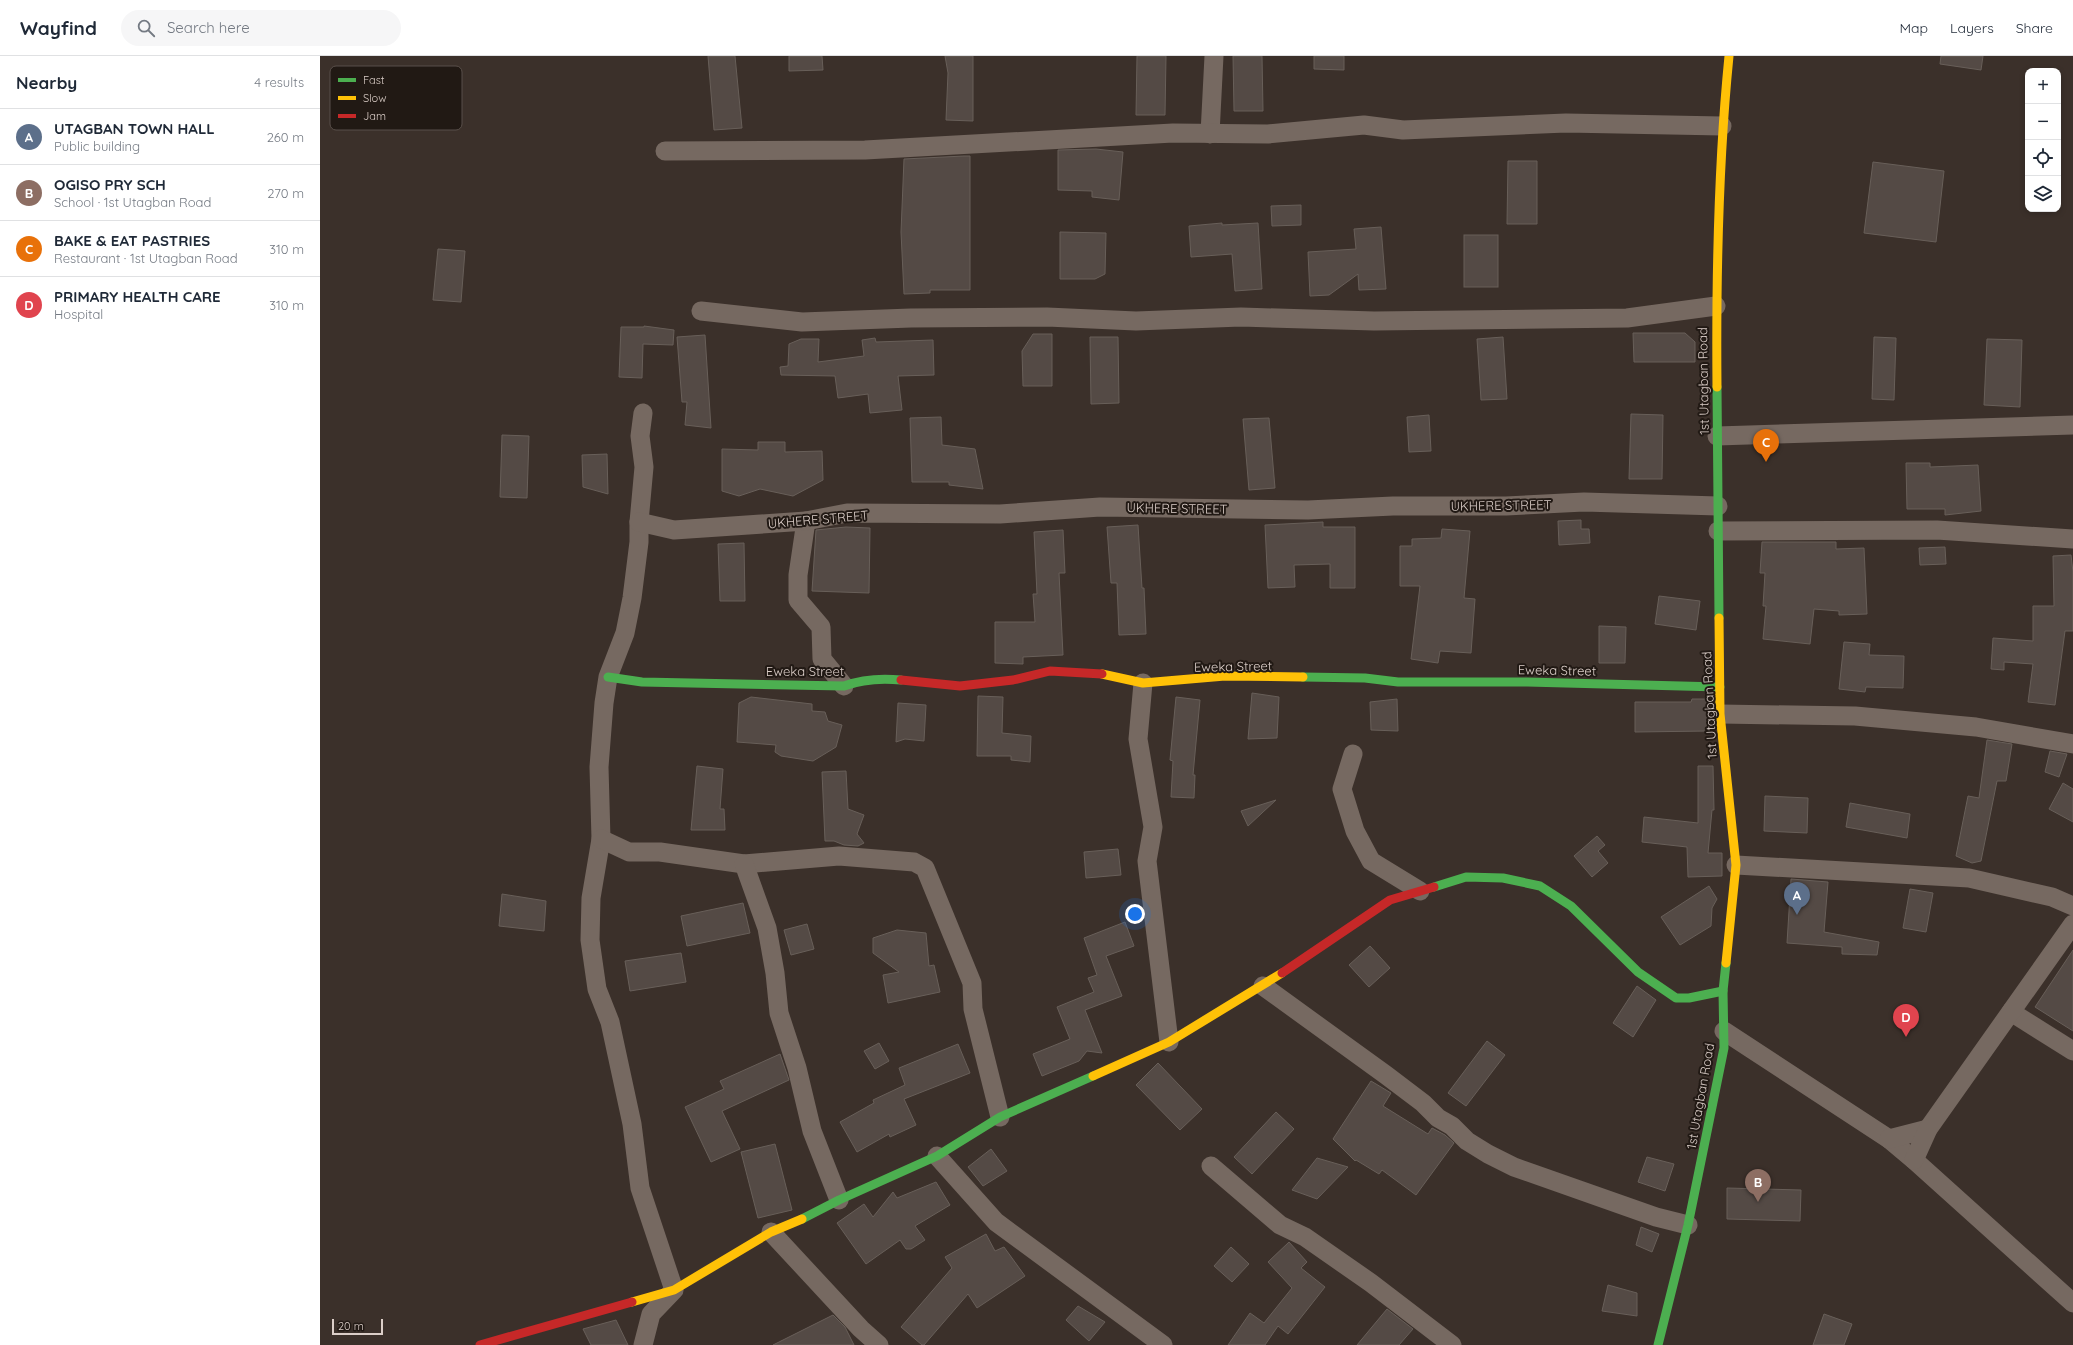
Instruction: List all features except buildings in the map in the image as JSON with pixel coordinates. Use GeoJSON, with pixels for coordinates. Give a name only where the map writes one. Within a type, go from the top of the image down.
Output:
{"type":"FeatureCollection","features":[{"type":"Feature","properties":{"kind":"street"},"geometry":{"type":"LineString","coordinates":[[1210,134],[1214,56]]}},
{"type":"Feature","properties":{"kind":"street","name":"1st Utagban Road"},"geometry":{"type":"LineString","coordinates":[[1658,1345],[1688,1225],[1724,1048],[1723,991],[1736,865],[1720,714],[1717,436],[1716,306],[1722,126],[1729,56]]}},
{"type":"Feature","properties":{"kind":"street"},"geometry":{"type":"LineString","coordinates":[[665,151],[865,150],[1173,133],[1268,134],[1364,125],[1403,130],[1566,123],[1722,126]]}},
{"type":"Feature","properties":{"kind":"street"},"geometry":{"type":"LineString","coordinates":[[701,311],[802,322],[911,318],[1047,317],[1136,321],[1241,317],[1374,321],[1627,318],[1716,306]]}},
{"type":"Feature","properties":{"kind":"street"},"geometry":{"type":"LineString","coordinates":[[643,413],[640,436],[644,467],[639,522],[639,542],[626,626],[608,677],[604,703],[599,767],[601,839],[591,898],[590,940],[596,989],[610,1022],[632,1124],[640,1188],[674,1290]]}},
{"type":"Feature","properties":{"kind":"street"},"geometry":{"type":"LineString","coordinates":[[1717,436],[2073,425]]}},
{"type":"Feature","properties":{"kind":"street","name":"UKHERE STREET"},"geometry":{"type":"LineString","coordinates":[[639,522],[674,530],[806,521],[847,513],[1000,514],[1100,506],[1308,510],[1584,502],[1718,506]]}},
{"type":"Feature","properties":{"kind":"street"},"geometry":{"type":"LineString","coordinates":[[806,521],[798,575],[798,600],[820,627],[822,659],[844,686]]}},
{"type":"Feature","properties":{"kind":"street"},"geometry":{"type":"LineString","coordinates":[[1718,531],[1937,530],[2073,539]]}},
{"type":"Feature","properties":{"kind":"street","name":"Eweka Street"},"geometry":{"type":"LineString","coordinates":[[608,677],[642,682],[844,686],[855,682],[882,678],[960,686],[1013,680],[1050,671],[1108,674],[1142,683],[1225,676],[1365,678],[1398,682],[1428,683],[1527,682],[1720,688]]}},
{"type":"Feature","properties":{"kind":"street"},"geometry":{"type":"LineString","coordinates":[[1142,683],[1138,739],[1153,827],[1147,861],[1169,1042]]}},
{"type":"Feature","properties":{"kind":"street"},"geometry":{"type":"LineString","coordinates":[[1720,714],[1856,716],[1976,727],[2073,744]]}},
{"type":"Feature","properties":{"kind":"street"},"geometry":{"type":"LineString","coordinates":[[1353,754],[1342,789],[1355,831],[1372,861],[1420,891]]}},
{"type":"Feature","properties":{"kind":"street"},"geometry":{"type":"LineString","coordinates":[[601,839],[629,852],[660,852],[744,864],[839,856],[914,862],[925,868],[972,983],[973,1009],[1000,1117]]}},
{"type":"Feature","properties":{"kind":"street"},"geometry":{"type":"LineString","coordinates":[[744,864],[767,928],[775,973],[779,1013],[797,1068],[812,1130],[839,1200]]}},
{"type":"Feature","properties":{"kind":"street"},"geometry":{"type":"LineString","coordinates":[[1736,865],[1969,878],[2052,897],[2073,906]]}},
{"type":"Feature","properties":{"kind":"street"},"geometry":{"type":"LineString","coordinates":[[480,1345],[674,1290],[771,1232],[799,1221],[839,1200],[937,1156],[1000,1117],[1169,1042],[1263,986],[1390,900],[1466,877],[1503,878],[1540,886],[1571,906],[1638,972],[1676,998],[1689,998],[1723,991]]}},
{"type":"Feature","properties":{"kind":"street"},"geometry":{"type":"LineString","coordinates":[[1914,1160],[1928,1129],[2073,924]]}},
{"type":"Feature","properties":{"kind":"street"},"geometry":{"type":"LineString","coordinates":[[1263,986],[1423,1103],[1438,1118],[1452,1126],[1467,1141],[1488,1154],[1521,1169],[1656,1217],[1688,1225]]}},
{"type":"Feature","properties":{"kind":"street"},"geometry":{"type":"LineString","coordinates":[[2011,1012],[2073,1051]]}},
{"type":"Feature","properties":{"kind":"street"},"geometry":{"type":"LineString","coordinates":[[1724,1031],[1889,1139],[2073,1304]]}},
{"type":"Feature","properties":{"kind":"street"},"geometry":{"type":"LineString","coordinates":[[1889,1139],[1928,1129]]}},
{"type":"Feature","properties":{"kind":"street"},"geometry":{"type":"LineString","coordinates":[[937,1156],[996,1222],[1164,1345]]}},
{"type":"Feature","properties":{"kind":"street"},"geometry":{"type":"LineString","coordinates":[[1211,1166],[1280,1225],[1305,1238],[1371,1283],[1452,1345]]}},
{"type":"Feature","properties":{"kind":"street"},"geometry":{"type":"LineString","coordinates":[[771,1232],[861,1329],[880,1345]]}},
{"type":"Feature","properties":{"kind":"street"},"geometry":{"type":"LineString","coordinates":[[643,1345],[651,1314],[674,1290]]}},
{"type":"Feature","properties":{"kind":"traffic: fast"},"geometry":{"type":"LineString","coordinates":[[1717,387],[1719,618]]}},
{"type":"Feature","properties":{"kind":"traffic: fast"},"geometry":{"type":"LineString","coordinates":[[608,677],[642,682],[844,686],[872,680],[901,680]]}},
{"type":"Feature","properties":{"kind":"traffic: fast"},"geometry":{"type":"LineString","coordinates":[[1303,677],[1365,678],[1398,682],[1527,682],[1720,687]]}},
{"type":"Feature","properties":{"kind":"traffic: fast"},"geometry":{"type":"LineString","coordinates":[[1434,887],[1466,877],[1503,878],[1540,886],[1571,906],[1638,972],[1676,998],[1689,998],[1723,991]]}},
{"type":"Feature","properties":{"kind":"traffic: fast"},"geometry":{"type":"LineString","coordinates":[[1658,1345],[1688,1225],[1724,1048],[1723,991],[1726,963]]}},
{"type":"Feature","properties":{"kind":"traffic: fast"},"geometry":{"type":"LineString","coordinates":[[802,1219],[839,1200],[937,1156],[1000,1117],[1093,1076]]}},
{"type":"Feature","properties":{"kind":"traffic: slow"},"geometry":{"type":"LineString","coordinates":[[1717,387],[1718,222],[1722,139],[1729,56]]}},
{"type":"Feature","properties":{"kind":"traffic: slow"},"geometry":{"type":"LineString","coordinates":[[1719,618],[1720,714],[1736,865],[1726,963]]}},
{"type":"Feature","properties":{"kind":"traffic: slow"},"geometry":{"type":"LineString","coordinates":[[1102,674],[1143,683],[1225,676],[1303,677]]}},
{"type":"Feature","properties":{"kind":"traffic: slow"},"geometry":{"type":"LineString","coordinates":[[1093,1076],[1169,1042],[1282,973]]}},
{"type":"Feature","properties":{"kind":"traffic: slow"},"geometry":{"type":"LineString","coordinates":[[632,1302],[674,1290],[771,1232],[802,1219]]}},
{"type":"Feature","properties":{"kind":"traffic: jam"},"geometry":{"type":"LineString","coordinates":[[901,680],[960,686],[1013,680],[1050,671],[1102,674]]}},
{"type":"Feature","properties":{"kind":"traffic: jam"},"geometry":{"type":"LineString","coordinates":[[1282,973],[1390,900],[1434,887]]}},
{"type":"Feature","properties":{"kind":"traffic: jam"},"geometry":{"type":"LineString","coordinates":[[480,1345],[632,1302]]}},
{"type":"Feature","properties":{"kind":"place","name":"BAKE & EAT PASTRIES"},"geometry":{"type":"Point","coordinates":[1766,462]}},
{"type":"Feature","properties":{"kind":"place","name":"UTAGBAN TOWN HALL"},"geometry":{"type":"Point","coordinates":[1797,915]}},
{"type":"Feature","properties":{"kind":"place","name":"PRIMARY HEALTH CARE"},"geometry":{"type":"Point","coordinates":[1906,1037]}},
{"type":"Feature","properties":{"kind":"place","name":"OGISO PRY SCH"},"geometry":{"type":"Point","coordinates":[1758,1202]}}]}
